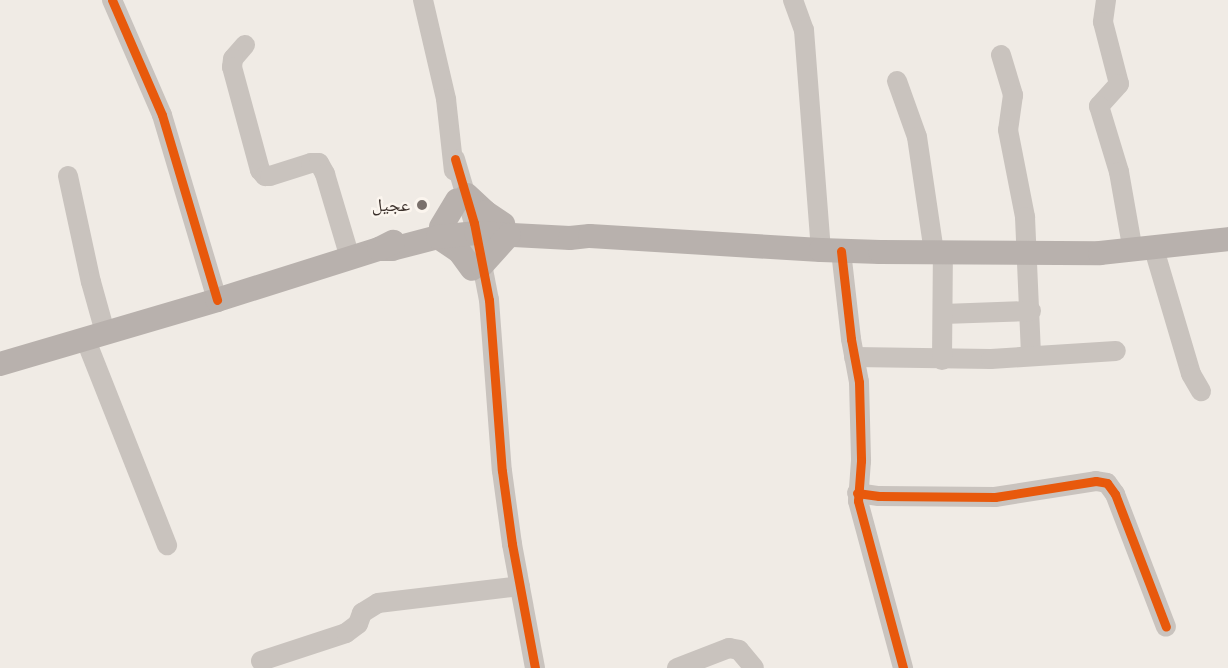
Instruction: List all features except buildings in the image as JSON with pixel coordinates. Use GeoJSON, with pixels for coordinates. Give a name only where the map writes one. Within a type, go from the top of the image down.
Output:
{"type":"FeatureCollection","features":[{"type":"Feature","properties":{"kind":"main road"},"geometry":{"type":"LineString","coordinates":[[0,364],[217,300],[379,249],[390,243],[485,212],[506,229]]}},
{"type":"Feature","properties":{"kind":"main road"},"geometry":{"type":"LineString","coordinates":[[460,222],[459,251],[477,267],[506,229]]}},
{"type":"Feature","properties":{"kind":"main road"},"geometry":{"type":"LineString","coordinates":[[460,222],[506,229],[571,229],[590,236],[831,251],[1143,250],[1228,239]]}},
{"type":"Feature","properties":{"kind":"street"},"geometry":{"type":"LineString","coordinates":[[112,0],[162,116],[217,300]]}},
{"type":"Feature","properties":{"kind":"street"},"geometry":{"type":"LineString","coordinates":[[423,0],[447,99],[460,222],[477,267],[480,301],[488,315],[502,471],[535,668]]}},
{"type":"Feature","properties":{"kind":"street"},"geometry":{"type":"LineString","coordinates":[[793,0],[804,30],[831,251],[854,357],[861,419],[861,461],[857,493],[903,668]]}},
{"type":"Feature","properties":{"kind":"street"},"geometry":{"type":"LineString","coordinates":[[1106,0],[1103,22],[1119,84],[1099,106],[1143,250],[1201,391]]}},
{"type":"Feature","properties":{"kind":"street"},"geometry":{"type":"LineString","coordinates":[[245,45],[232,59],[232,67],[262,174],[270,176],[311,163],[319,163],[325,174],[350,258]]}},
{"type":"Feature","properties":{"kind":"street"},"geometry":{"type":"LineString","coordinates":[[1001,55],[1013,95],[1008,130],[1024,209],[1031,356]]}},
{"type":"Feature","properties":{"kind":"street"},"geometry":{"type":"LineString","coordinates":[[897,81],[917,137],[939,252],[943,314],[942,360]]}},
{"type":"Feature","properties":{"kind":"street"},"geometry":{"type":"LineString","coordinates":[[69,177],[91,282],[95,335],[167,545]]}},
{"type":"Feature","properties":{"kind":"street"},"geometry":{"type":"LineString","coordinates":[[943,314],[1030,311]]}},
{"type":"Feature","properties":{"kind":"street"},"geometry":{"type":"LineString","coordinates":[[854,357],[942,360],[1116,351]]}},
{"type":"Feature","properties":{"kind":"street"},"geometry":{"type":"LineString","coordinates":[[857,493],[879,496],[995,497],[1096,481],[1107,483],[1115,494],[1166,627]]}},
{"type":"Feature","properties":{"kind":"street"},"geometry":{"type":"LineString","coordinates":[[261,661],[345,633],[357,624],[362,613],[378,603],[520,586]]}},
{"type":"Feature","properties":{"kind":"street"},"geometry":{"type":"LineString","coordinates":[[677,668],[729,648],[739,650],[754,668]]}},
{"type":"Feature","properties":{"kind":"cycle path"},"geometry":{"type":"LineString","coordinates":[[112,0],[162,115],[217,300]]}},
{"type":"Feature","properties":{"kind":"cycle path"},"geometry":{"type":"LineString","coordinates":[[455,159],[474,223],[489,300],[502,471],[512,544],[535,668]]}},
{"type":"Feature","properties":{"kind":"cycle path"},"geometry":{"type":"LineString","coordinates":[[841,251],[851,339],[859,382],[861,461],[858,501],[903,668]]}},
{"type":"Feature","properties":{"kind":"cycle path"},"geometry":{"type":"LineString","coordinates":[[857,493],[879,496],[995,497],[1096,481],[1107,483],[1115,494],[1166,627]]}},
{"type":"Feature","properties":{"kind":"place","name":"عجيل"},"geometry":{"type":"Point","coordinates":[422,205]}}]}
